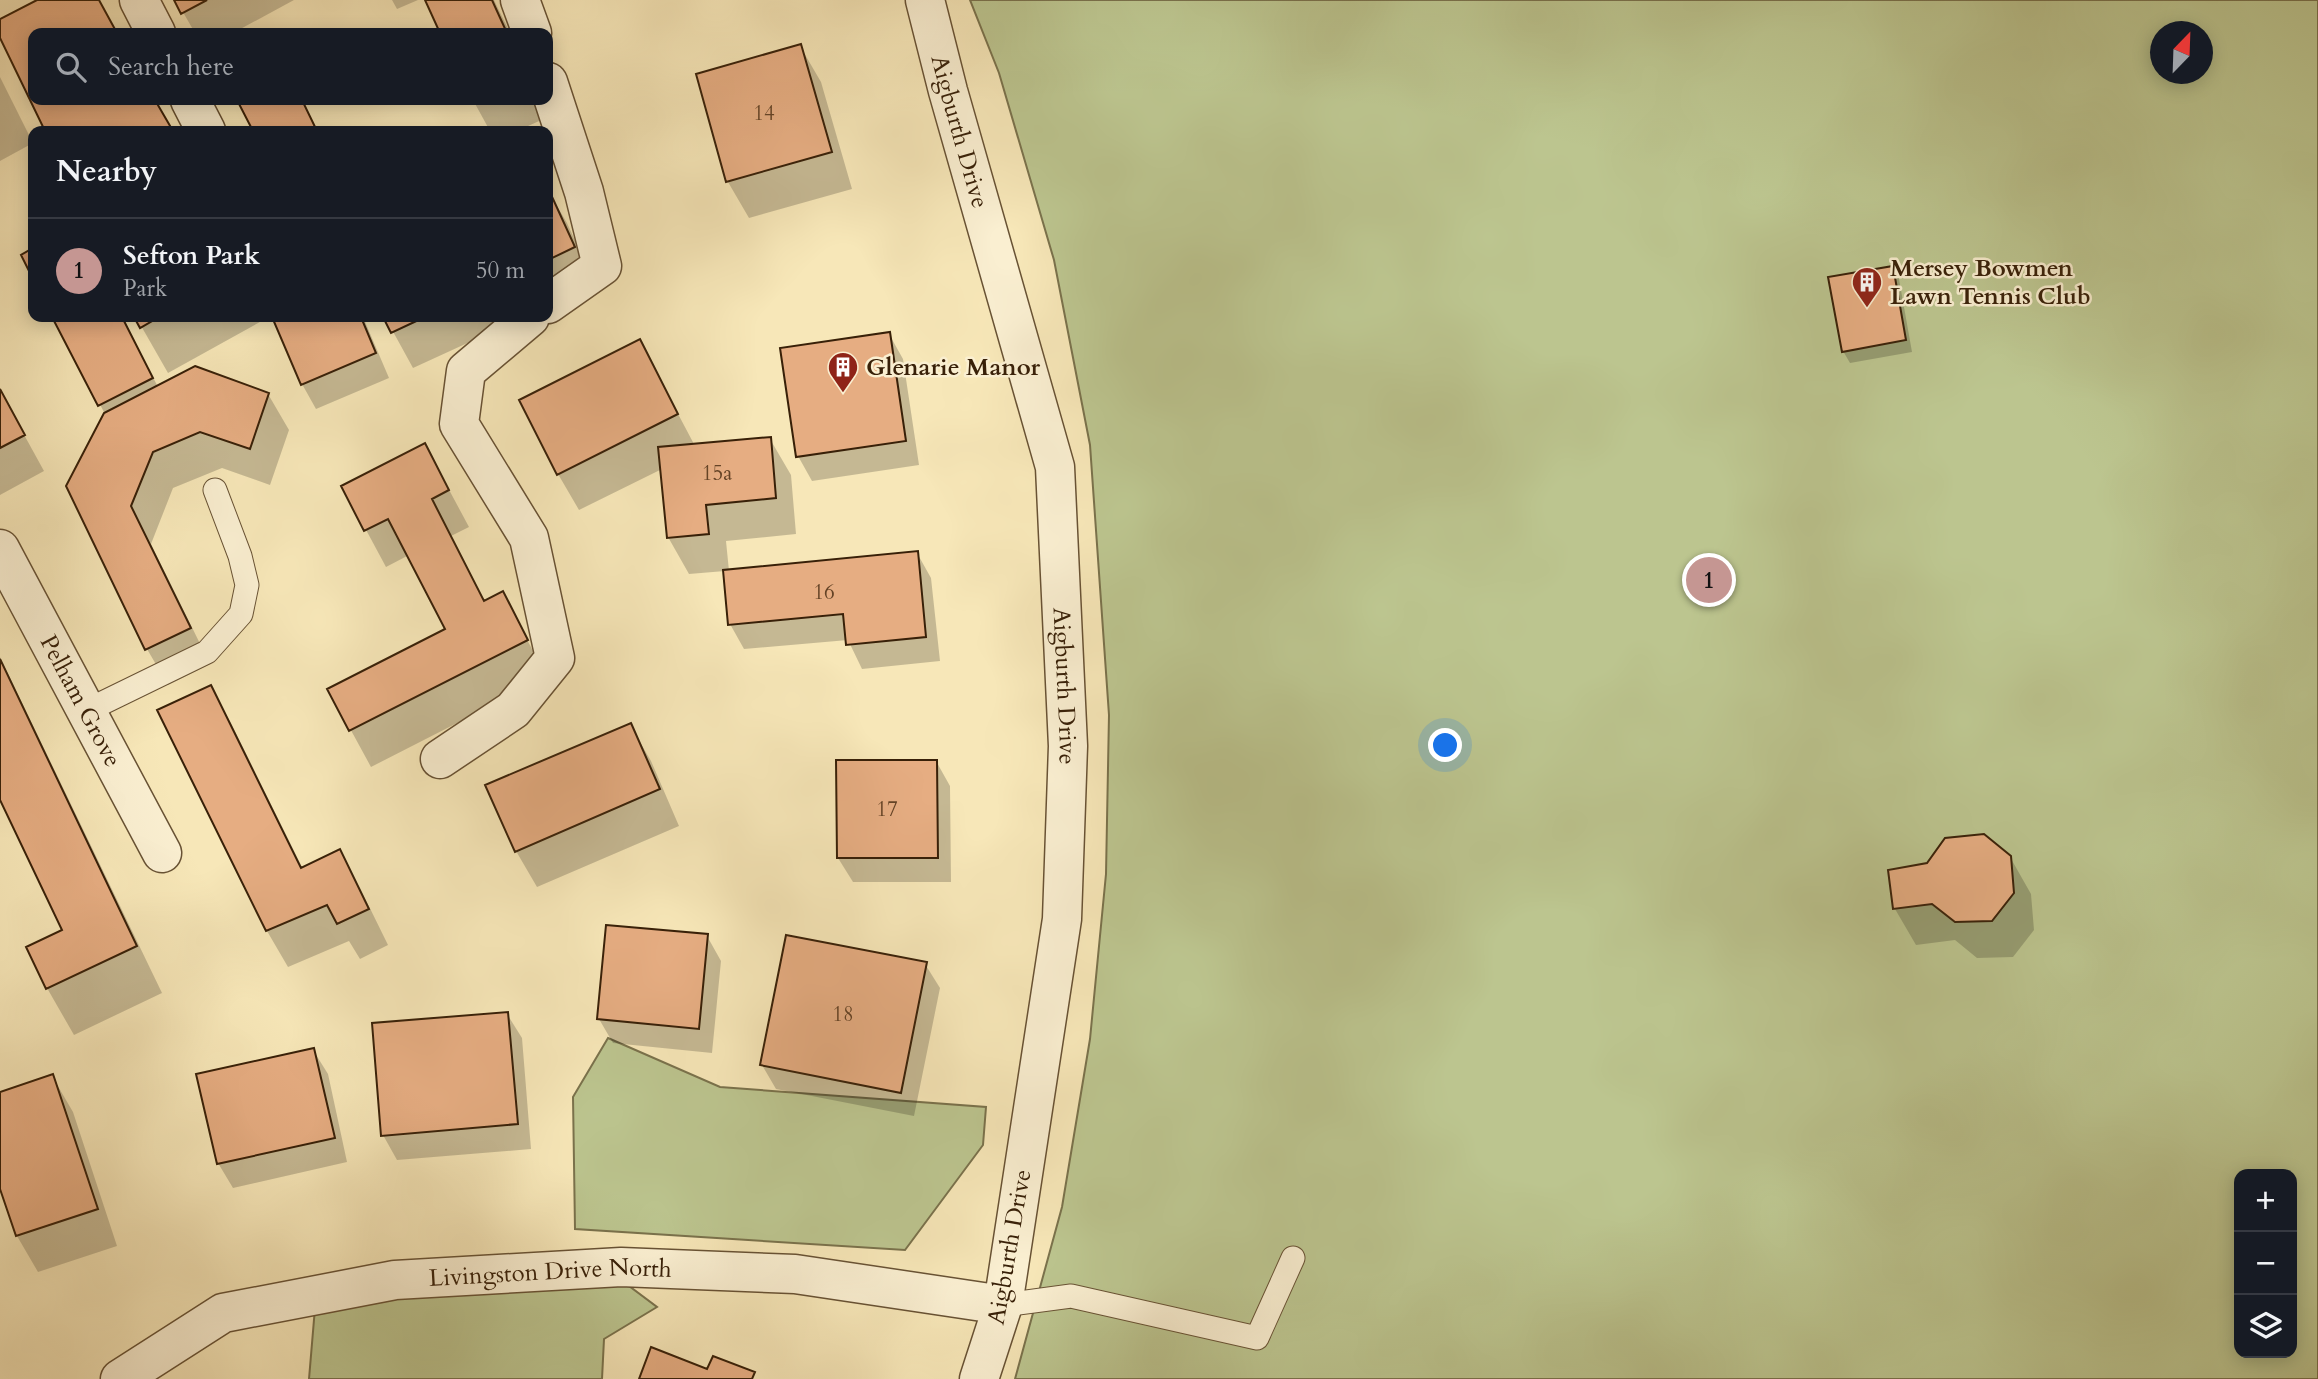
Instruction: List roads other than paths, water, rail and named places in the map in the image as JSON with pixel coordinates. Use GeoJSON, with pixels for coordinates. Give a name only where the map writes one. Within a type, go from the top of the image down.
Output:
{"type":"FeatureCollection","features":[{"type":"Feature","properties":{"kind":"street"},"geometry":{"type":"LineString","coordinates":[[139,0],[153,28]]}},
{"type":"Feature","properties":{"kind":"street"},"geometry":{"type":"LineString","coordinates":[[520,0],[530,28]]}},
{"type":"Feature","properties":{"kind":"street","name":"Aigburth Drive"},"geometry":{"type":"LineString","coordinates":[[925,0],[1055,467],[1068,746],[1062,919],[1003,1305],[979,1379]]}},
{"type":"Feature","properties":{"kind":"street"},"geometry":{"type":"LineString","coordinates":[[553,97],[584,192],[602,266],[553,300]]}},
{"type":"Feature","properties":{"kind":"street"},"geometry":{"type":"LineString","coordinates":[[193,105],[203,126]]}},
{"type":"Feature","properties":{"kind":"street"},"geometry":{"type":"LineString","coordinates":[[440,759],[513,710],[555,658],[528,538],[459,425],[466,371],[524,322]]}},
{"type":"Feature","properties":{"kind":"street","name":"Pelham Grove"},"geometry":{"type":"LineString","coordinates":[[0,549],[162,853]]}},
{"type":"Feature","properties":{"kind":"street","name":"Livingston Drive North"},"geometry":{"type":"LineString","coordinates":[[120,1379],[223,1313],[395,1280],[621,1267],[795,1274],[1003,1305]]}},
{"type":"Feature","properties":{"kind":"lane"},"geometry":{"type":"LineString","coordinates":[[86,711],[207,652],[241,614],[247,585],[240,556],[215,490]]}},
{"type":"Feature","properties":{"kind":"lane"},"geometry":{"type":"LineString","coordinates":[[1003,1305],[1071,1296],[1257,1338],[1293,1258]]}},
{"type":"Feature","properties":{"kind":"place","name":"Mersey Bowmen Lawn Tennis Club"},"geometry":{"type":"Point","coordinates":[1867,309]}},
{"type":"Feature","properties":{"kind":"place","name":"Glenarie Manor"},"geometry":{"type":"Point","coordinates":[843,394]}},
{"type":"Feature","properties":{"kind":"place","name":"Sefton Park"},"geometry":{"type":"Point","coordinates":[1709,580]}}]}
